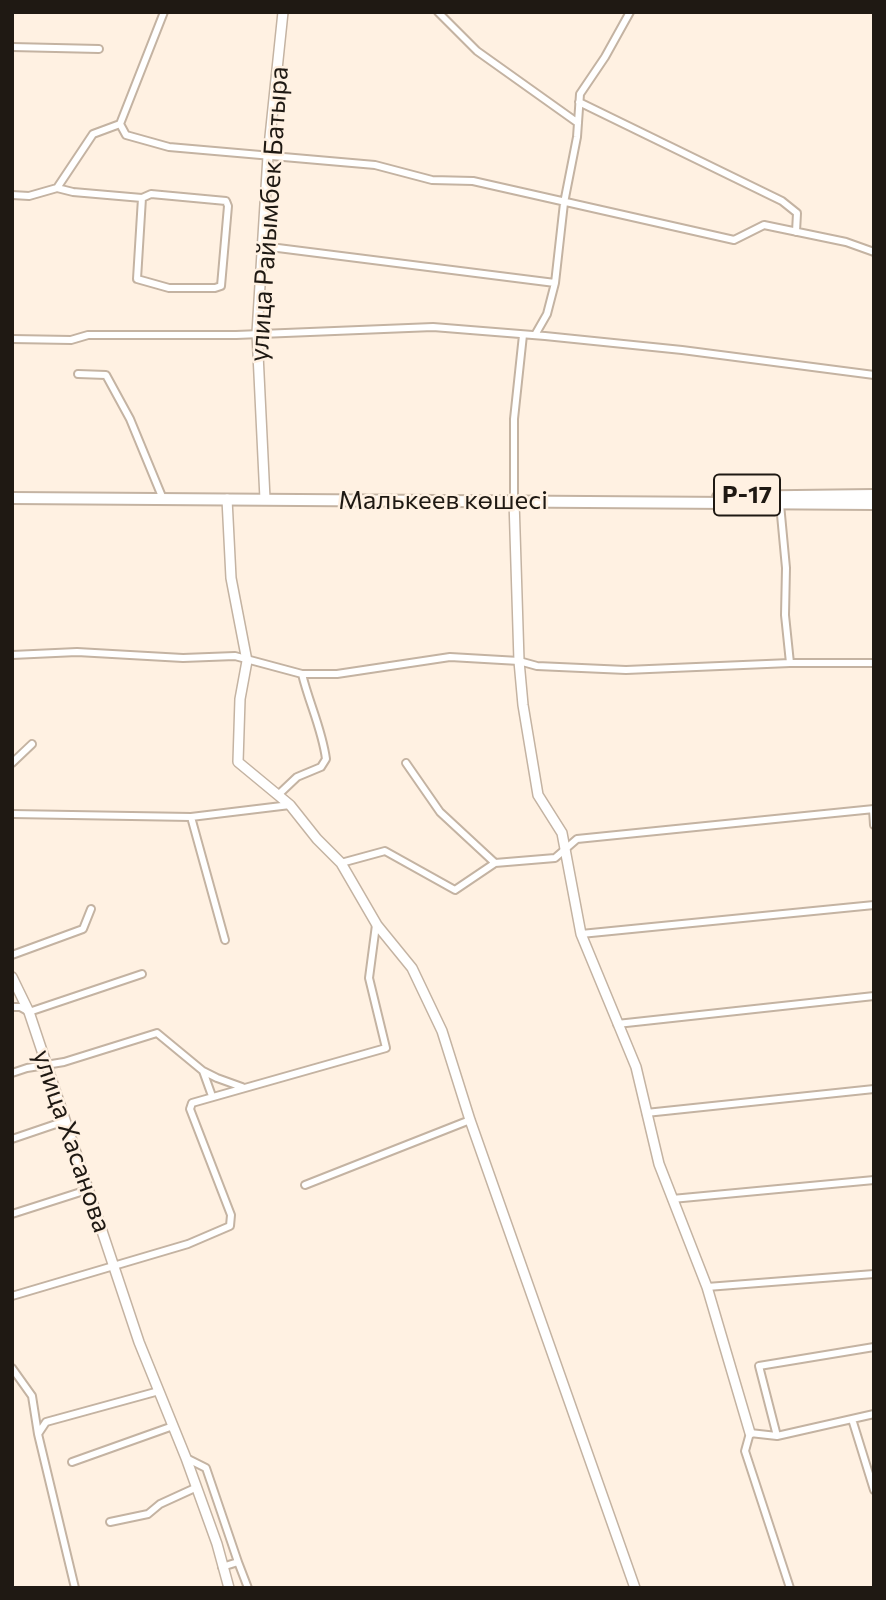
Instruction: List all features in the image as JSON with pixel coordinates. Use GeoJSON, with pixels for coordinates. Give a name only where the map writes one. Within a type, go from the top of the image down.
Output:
{"type":"FeatureCollection","features":[{"type":"Feature","properties":{"kind":"main road","name":"P-17"},"geometry":{"type":"LineString","coordinates":[[621,502],[750,495],[874,495]]}},
{"type":"Feature","properties":{"kind":"main road","name":"Малькеев көшесі"},"geometry":{"type":"LineString","coordinates":[[12,498],[874,504]]}},
{"type":"Feature","properties":{"kind":"street"},"geometry":{"type":"LineString","coordinates":[[57,188],[93,134],[120,124],[163,15],[155,12]]}},
{"type":"Feature","properties":{"kind":"street","name":"улица Райымбек Батыра"},"geometry":{"type":"LineString","coordinates":[[265,499],[257,333],[268,156],[283,12]]}},
{"type":"Feature","properties":{"kind":"street"},"geometry":{"type":"LineString","coordinates":[[438,12],[477,51],[578,123]]}},
{"type":"Feature","properties":{"kind":"street"},"geometry":{"type":"LineString","coordinates":[[535,335],[547,314],[555,283],[580,94],[630,12]]}},
{"type":"Feature","properties":{"kind":"street"},"geometry":{"type":"LineString","coordinates":[[12,47],[99,49]]}},
{"type":"Feature","properties":{"kind":"street"},"geometry":{"type":"LineString","coordinates":[[579,102],[782,201],[797,213],[796,232]]}},
{"type":"Feature","properties":{"kind":"street"},"geometry":{"type":"LineString","coordinates":[[120,124],[126,135],[169,147],[375,165],[432,180],[473,181],[734,240],[764,225],[846,242],[874,252]]}},
{"type":"Feature","properties":{"kind":"street"},"geometry":{"type":"LineString","coordinates":[[12,195],[29,195],[57,188],[72,192],[142,198],[151,194],[226,201],[228,206],[221,286],[169,288],[137,279],[142,198]]}},
{"type":"Feature","properties":{"kind":"street"},"geometry":{"type":"LineString","coordinates":[[261,246],[555,283]]}},
{"type":"Feature","properties":{"kind":"street"},"geometry":{"type":"LineString","coordinates":[[12,339],[71,340],[88,335],[433,327],[682,350],[874,375]]}},
{"type":"Feature","properties":{"kind":"street"},"geometry":{"type":"LineString","coordinates":[[523,335],[514,419],[519,661],[523,705],[538,795],[562,833],[581,934],[636,1067],[659,1164],[706,1287],[750,1433],[745,1451],[790,1588]]}},
{"type":"Feature","properties":{"kind":"street"},"geometry":{"type":"LineString","coordinates":[[78,374],[106,376],[130,419],[163,499]]}},
{"type":"Feature","properties":{"kind":"street"},"geometry":{"type":"LineString","coordinates":[[227,499],[231,578],[247,661],[240,699],[238,762],[290,805],[317,839],[341,863],[377,925],[412,968],[442,1031],[470,1120],[635,1588]]}},
{"type":"Feature","properties":{"kind":"street"},"geometry":{"type":"LineString","coordinates":[[780,504],[790,663]]}},
{"type":"Feature","properties":{"kind":"street"},"geometry":{"type":"LineString","coordinates":[[12,655],[77,652],[183,658],[235,656],[302,674],[337,674],[450,657],[519,661],[537,666],[626,670],[790,663],[874,663]]}},
{"type":"Feature","properties":{"kind":"street"},"geometry":{"type":"LineString","coordinates":[[278,795],[296,777],[321,767],[326,759],[322,732],[310,704],[302,674]]}},
{"type":"Feature","properties":{"kind":"street"},"geometry":{"type":"LineString","coordinates":[[12,763],[32,744]]}},
{"type":"Feature","properties":{"kind":"street"},"geometry":{"type":"LineString","coordinates":[[406,763],[440,812],[495,863]]}},
{"type":"Feature","properties":{"kind":"street"},"geometry":{"type":"LineString","coordinates":[[12,814],[191,817],[290,805]]}},
{"type":"Feature","properties":{"kind":"street"},"geometry":{"type":"LineString","coordinates":[[562,833],[577,839],[873,809],[874,825]]}},
{"type":"Feature","properties":{"kind":"street"},"geometry":{"type":"LineString","coordinates":[[191,817],[225,940]]}},
{"type":"Feature","properties":{"kind":"street"},"geometry":{"type":"LineString","coordinates":[[341,863],[385,851],[455,890],[495,863],[555,858],[577,839]]}},
{"type":"Feature","properties":{"kind":"street"},"geometry":{"type":"LineString","coordinates":[[555,858],[569,867]]}},
{"type":"Feature","properties":{"kind":"street"},"geometry":{"type":"LineString","coordinates":[[581,934],[874,905]]}},
{"type":"Feature","properties":{"kind":"street"},"geometry":{"type":"LineString","coordinates":[[12,954],[83,929],[91,909]]}},
{"type":"Feature","properties":{"kind":"street"},"geometry":{"type":"LineString","coordinates":[[12,1296],[188,1244],[230,1226],[231,1215],[190,1109],[192,1103],[386,1048],[369,978],[377,925]]}},
{"type":"Feature","properties":{"kind":"street"},"geometry":{"type":"LineString","coordinates":[[12,1007],[29,1012],[142,974]]}},
{"type":"Feature","properties":{"kind":"street","name":"улица Хасанова"},"geometry":{"type":"LineString","coordinates":[[12,977],[29,1012],[139,1342],[186,1458],[217,1544],[229,1588]]}},
{"type":"Feature","properties":{"kind":"street"},"geometry":{"type":"LineString","coordinates":[[617,1024],[874,996]]}},
{"type":"Feature","properties":{"kind":"street"},"geometry":{"type":"LineString","coordinates":[[12,1073],[64,1062],[157,1033],[203,1071],[242,1087]]}},
{"type":"Feature","properties":{"kind":"street"},"geometry":{"type":"LineString","coordinates":[[203,1071],[212,1096]]}},
{"type":"Feature","properties":{"kind":"street"},"geometry":{"type":"LineString","coordinates":[[646,1113],[874,1089]]}},
{"type":"Feature","properties":{"kind":"street"},"geometry":{"type":"LineString","coordinates":[[305,1185],[470,1120]]}},
{"type":"Feature","properties":{"kind":"street"},"geometry":{"type":"LineString","coordinates":[[12,1139],[65,1121]]}},
{"type":"Feature","properties":{"kind":"street"},"geometry":{"type":"LineString","coordinates":[[672,1199],[874,1180]]}},
{"type":"Feature","properties":{"kind":"street"},"geometry":{"type":"LineString","coordinates":[[12,1214],[87,1190]]}},
{"type":"Feature","properties":{"kind":"street"},"geometry":{"type":"LineString","coordinates":[[706,1287],[874,1275]]}},
{"type":"Feature","properties":{"kind":"street"},"geometry":{"type":"LineString","coordinates":[[778,1436],[759,1366],[874,1347]]}},
{"type":"Feature","properties":{"kind":"street"},"geometry":{"type":"LineString","coordinates":[[12,1368],[33,1396],[38,1434],[75,1588]]}},
{"type":"Feature","properties":{"kind":"street"},"geometry":{"type":"LineString","coordinates":[[38,1434],[46,1422],[159,1391]]}},
{"type":"Feature","properties":{"kind":"street"},"geometry":{"type":"LineString","coordinates":[[750,1433],[778,1436],[874,1414]]}},
{"type":"Feature","properties":{"kind":"street"},"geometry":{"type":"LineString","coordinates":[[852,1419],[874,1490]]}},
{"type":"Feature","properties":{"kind":"street"},"geometry":{"type":"LineString","coordinates":[[72,1462],[173,1426]]}},
{"type":"Feature","properties":{"kind":"street"},"geometry":{"type":"LineString","coordinates":[[186,1458],[206,1468],[248,1588]]}},
{"type":"Feature","properties":{"kind":"street"},"geometry":{"type":"LineString","coordinates":[[110,1522],[148,1514],[160,1504],[195,1488]]}},
{"type":"Feature","properties":{"kind":"street"},"geometry":{"type":"LineString","coordinates":[[222,1567],[237,1562]]}}]}
